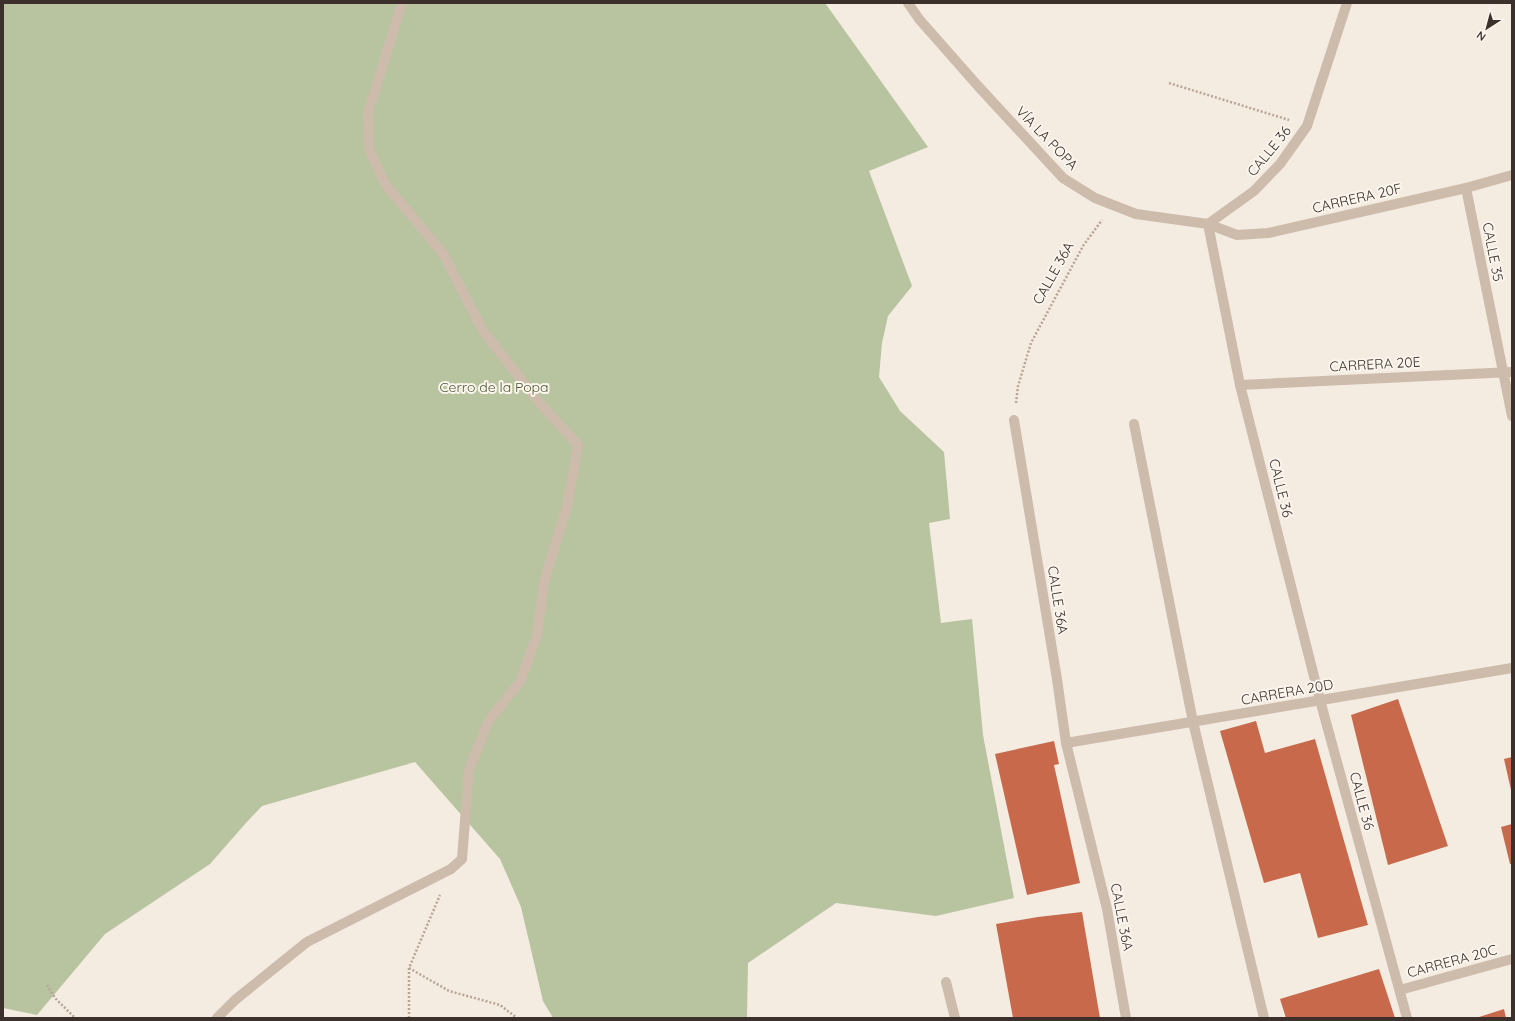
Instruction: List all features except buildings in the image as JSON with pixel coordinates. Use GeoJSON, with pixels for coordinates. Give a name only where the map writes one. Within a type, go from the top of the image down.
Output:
{"type":"FeatureCollection","features":[{"type":"Feature","properties":{"kind":"street"},"geometry":{"type":"LineString","coordinates":[[218,1018],[235,1000],[307,942],[451,869],[462,859],[469,770],[489,720],[520,682],[537,635],[544,582],[567,507],[578,445],[537,400],[483,332],[444,256],[384,184],[370,149],[368,113],[402,3]]}},
{"type":"Feature","properties":{"kind":"street","name":"VÍA LA POPA"},"geometry":{"type":"LineString","coordinates":[[908,3],[919,19],[978,86],[1063,178],[1095,198],[1136,214],[1208,224]]}},
{"type":"Feature","properties":{"kind":"street","name":"CALLE 36"},"geometry":{"type":"LineString","coordinates":[[1348,3],[1307,126],[1280,164],[1254,192],[1208,224],[1240,385],[1320,700],[1400,990],[1406,1018]]}},
{"type":"Feature","properties":{"kind":"street","name":"CARRERA 20F"},"geometry":{"type":"LineString","coordinates":[[1208,224],[1237,235],[1268,233],[1466,188],[1512,175]]}},
{"type":"Feature","properties":{"kind":"street","name":"CALLE 35"},"geometry":{"type":"LineString","coordinates":[[1466,188],[1507,372],[1512,416]]}},
{"type":"Feature","properties":{"kind":"street","name":"CARRERA 20E"},"geometry":{"type":"LineString","coordinates":[[1240,385],[1507,372]]}},
{"type":"Feature","properties":{"kind":"street","name":"CALLE 36A"},"geometry":{"type":"LineString","coordinates":[[1014,420],[1057,679],[1066,743],[1107,909],[1126,1018]]}},
{"type":"Feature","properties":{"kind":"street"},"geometry":{"type":"LineString","coordinates":[[1134,424],[1193,722],[1264,1018]]}},
{"type":"Feature","properties":{"kind":"street","name":"CARRERA 20D"},"geometry":{"type":"LineString","coordinates":[[1066,743],[1512,668]]}},
{"type":"Feature","properties":{"kind":"street","name":"CARRERA 20C"},"geometry":{"type":"LineString","coordinates":[[1400,990],[1512,959]]}},
{"type":"Feature","properties":{"kind":"street"},"geometry":{"type":"LineString","coordinates":[[946,982],[955,1018]]}},
{"type":"Feature","properties":{"kind":"path"},"geometry":{"type":"LineString","coordinates":[[1169,83],[1307,126]]}},
{"type":"Feature","properties":{"kind":"path","name":"CALLE 36A"},"geometry":{"type":"LineString","coordinates":[[1014,420],[1018,386],[1030,343],[1083,246],[1113,205]]}},
{"type":"Feature","properties":{"kind":"path"},"geometry":{"type":"LineString","coordinates":[[409,1018],[409,968],[451,869]]}},
{"type":"Feature","properties":{"kind":"path"},"geometry":{"type":"LineString","coordinates":[[409,968],[449,991],[500,1005],[517,1018]]}},
{"type":"Feature","properties":{"kind":"path"},"geometry":{"type":"LineString","coordinates":[[47,985],[55,998],[75,1018]]}},
{"type":"Feature","properties":{"kind":"green space","name":"Cerro de la Popa"},"geometry":{"type":"Polygon","coordinates":[[[3,3],[825,3],[928,147],[869,171],[912,286],[888,316],[882,343],[879,377],[900,411],[944,452],[950,519],[929,523],[941,623],[972,619],[983,735],[1014,898],[936,916],[836,903],[748,963],[747,1018],[553,1018],[543,1001],[521,907],[500,859],[415,762],[262,806],[210,864],[105,934],[37,1015],[3,1008],[3,3]]]}}]}
